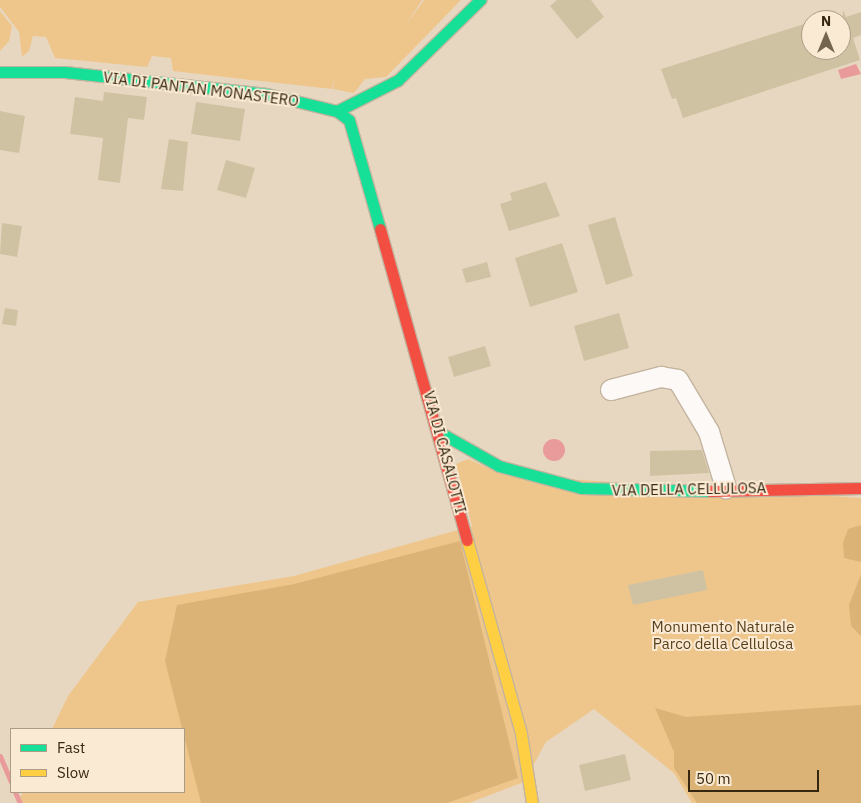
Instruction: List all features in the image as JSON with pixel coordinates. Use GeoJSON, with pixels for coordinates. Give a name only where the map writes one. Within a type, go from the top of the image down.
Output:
{"type":"FeatureCollection","features":[{"type":"Feature","properties":{"kind":"street"},"geometry":{"type":"LineString","coordinates":[[337,111],[398,80],[480,0]]}},
{"type":"Feature","properties":{"kind":"street","name":"VIA DI PANTAN MONASTERO"},"geometry":{"type":"LineString","coordinates":[[0,72],[64,72],[267,94],[337,111]]}},
{"type":"Feature","properties":{"kind":"street","name":"VIA DI CASALOTTI"},"geometry":{"type":"LineString","coordinates":[[337,111],[349,120],[360,148],[440,432],[521,734],[532,803]]}},
{"type":"Feature","properties":{"kind":"street"},"geometry":{"type":"LineString","coordinates":[[611,390],[661,377],[678,380],[709,432],[726,488]]}},
{"type":"Feature","properties":{"kind":"street","name":"VIA DELLA CELLULOSA"},"geometry":{"type":"LineString","coordinates":[[440,432],[484,460],[558,484],[653,492],[726,488],[861,488]]}},
{"type":"Feature","properties":{"kind":"green space"},"geometry":{"type":"Polygon","coordinates":[[[0,0],[422,0],[406,25],[424,0],[461,0],[386,77],[365,79],[354,93],[333,89],[334,77],[332,89],[173,71],[171,58],[152,56],[147,67],[55,58],[46,37],[33,36],[29,51],[22,57],[19,32],[0,7],[0,0]]]}},
{"type":"Feature","properties":{"kind":"green space"},"geometry":{"type":"Polygon","coordinates":[[[0,11],[12,26],[9,41],[0,51],[0,11]]]}},
{"type":"Feature","properties":{"kind":"green space","name":"Monumento Naturale Parco della Cellulosa"},"geometry":{"type":"Polygon","coordinates":[[[468,459],[504,475],[861,498],[861,803],[692,803],[674,773],[594,709],[546,742],[524,782],[469,803],[17,803],[22,793],[185,793],[185,728],[52,728],[68,696],[138,602],[294,576],[472,526],[456,464],[468,459]]]}},
{"type":"Feature","properties":{"kind":"shaded area"},"geometry":{"type":"Polygon","coordinates":[[[856,64],[861,74],[841,79],[838,70],[856,64]]]}},
{"type":"Feature","properties":{"kind":"shaded area"},"geometry":{"type":"Polygon","coordinates":[[[550,439],[558,439],[565,446],[565,454],[558,461],[550,461],[543,454],[543,446],[550,439]]]}},
{"type":"Feature","properties":{"kind":"shaded area"},"geometry":{"type":"Polygon","coordinates":[[[861,525],[861,562],[844,558],[843,543],[848,529],[861,525]]]}},
{"type":"Feature","properties":{"kind":"shaded area"},"geometry":{"type":"Polygon","coordinates":[[[460,541],[518,778],[447,803],[201,803],[185,740],[185,728],[182,728],[165,661],[177,605],[294,584],[460,541]]]}},
{"type":"Feature","properties":{"kind":"shaded area"},"geometry":{"type":"Polygon","coordinates":[[[861,574],[861,636],[851,626],[849,605],[861,574]]]}},
{"type":"Feature","properties":{"kind":"shaded area"},"geometry":{"type":"Polygon","coordinates":[[[861,705],[861,803],[697,803],[674,768],[674,752],[655,708],[686,717],[861,705]]]}},
{"type":"Feature","properties":{"kind":"building"},"geometry":{"type":"Polygon","coordinates":[[[557,0],[591,0],[604,17],[577,39],[550,6],[557,0]]]}},
{"type":"Feature","properties":{"kind":"building"},"geometry":{"type":"Polygon","coordinates":[[[861,12],[861,35],[853,38],[860,60],[683,118],[676,98],[672,99],[661,69],[801,25],[801,60],[851,60],[851,15],[861,12]]]}},
{"type":"Feature","properties":{"kind":"building"},"geometry":{"type":"Polygon","coordinates":[[[104,92],[147,97],[144,120],[128,118],[120,183],[98,180],[103,138],[70,134],[75,97],[103,101],[104,92]]]}},
{"type":"Feature","properties":{"kind":"building"},"geometry":{"type":"Polygon","coordinates":[[[196,102],[245,109],[240,141],[191,134],[196,102]]]}},
{"type":"Feature","properties":{"kind":"building"},"geometry":{"type":"Polygon","coordinates":[[[0,111],[25,116],[19,153],[0,150],[0,111]]]}},
{"type":"Feature","properties":{"kind":"building"},"geometry":{"type":"Polygon","coordinates":[[[169,139],[188,142],[183,191],[161,189],[169,139]]]}},
{"type":"Feature","properties":{"kind":"building"},"geometry":{"type":"Polygon","coordinates":[[[226,160],[255,168],[246,198],[217,190],[226,160]]]}},
{"type":"Feature","properties":{"kind":"building"},"geometry":{"type":"Polygon","coordinates":[[[546,182],[560,216],[509,231],[500,204],[512,200],[510,193],[546,182]]]}},
{"type":"Feature","properties":{"kind":"building"},"geometry":{"type":"Polygon","coordinates":[[[615,217],[633,276],[606,285],[588,225],[615,217]]]}},
{"type":"Feature","properties":{"kind":"building"},"geometry":{"type":"Polygon","coordinates":[[[2,223],[22,226],[17,257],[0,254],[2,223]]]}},
{"type":"Feature","properties":{"kind":"building"},"geometry":{"type":"Polygon","coordinates":[[[562,243],[578,292],[530,307],[515,258],[562,243]]]}},
{"type":"Feature","properties":{"kind":"building"},"geometry":{"type":"Polygon","coordinates":[[[487,262],[491,277],[466,283],[462,269],[487,262]]]}},
{"type":"Feature","properties":{"kind":"building"},"geometry":{"type":"Polygon","coordinates":[[[5,308],[18,310],[16,326],[2,324],[5,308]]]}},
{"type":"Feature","properties":{"kind":"building"},"geometry":{"type":"Polygon","coordinates":[[[619,313],[629,348],[584,361],[574,326],[619,313]]]}},
{"type":"Feature","properties":{"kind":"building"},"geometry":{"type":"Polygon","coordinates":[[[485,346],[491,366],[454,377],[448,357],[485,346]]]}},
{"type":"Feature","properties":{"kind":"building"},"geometry":{"type":"Polygon","coordinates":[[[702,450],[709,473],[650,476],[650,451],[702,450]]]}},
{"type":"Feature","properties":{"kind":"building"},"geometry":{"type":"Polygon","coordinates":[[[703,570],[707,590],[633,605],[628,585],[703,570]]]}},
{"type":"Feature","properties":{"kind":"building"},"geometry":{"type":"Polygon","coordinates":[[[625,754],[631,780],[585,791],[579,765],[625,754]]]}},
{"type":"Feature","properties":{"kind":"waterway"},"geometry":{"type":"LineString","coordinates":[[0,756],[10,780]]}},
{"type":"Feature","properties":{"kind":"waterway"},"geometry":{"type":"LineString","coordinates":[[15,793],[20,803]]}},
{"type":"Feature","properties":{"kind":"traffic: fast"},"geometry":{"type":"LineString","coordinates":[[337,111],[398,80],[480,0]]}},
{"type":"Feature","properties":{"kind":"traffic: fast"},"geometry":{"type":"LineString","coordinates":[[0,72],[65,72],[267,94],[337,111],[349,120],[380,229]]}},
{"type":"Feature","properties":{"kind":"traffic: fast"},"geometry":{"type":"LineString","coordinates":[[439,432],[499,466],[581,488],[710,491]]}},
{"type":"Feature","properties":{"kind":"traffic: slow"},"geometry":{"type":"LineString","coordinates":[[467,540],[521,734],[532,803]]}},
{"type":"Feature","properties":{"kind":"traffic: jam"},"geometry":{"type":"LineString","coordinates":[[380,229],[467,540]]}},
{"type":"Feature","properties":{"kind":"traffic: jam"},"geometry":{"type":"LineString","coordinates":[[710,491],[861,488]]}}]}
